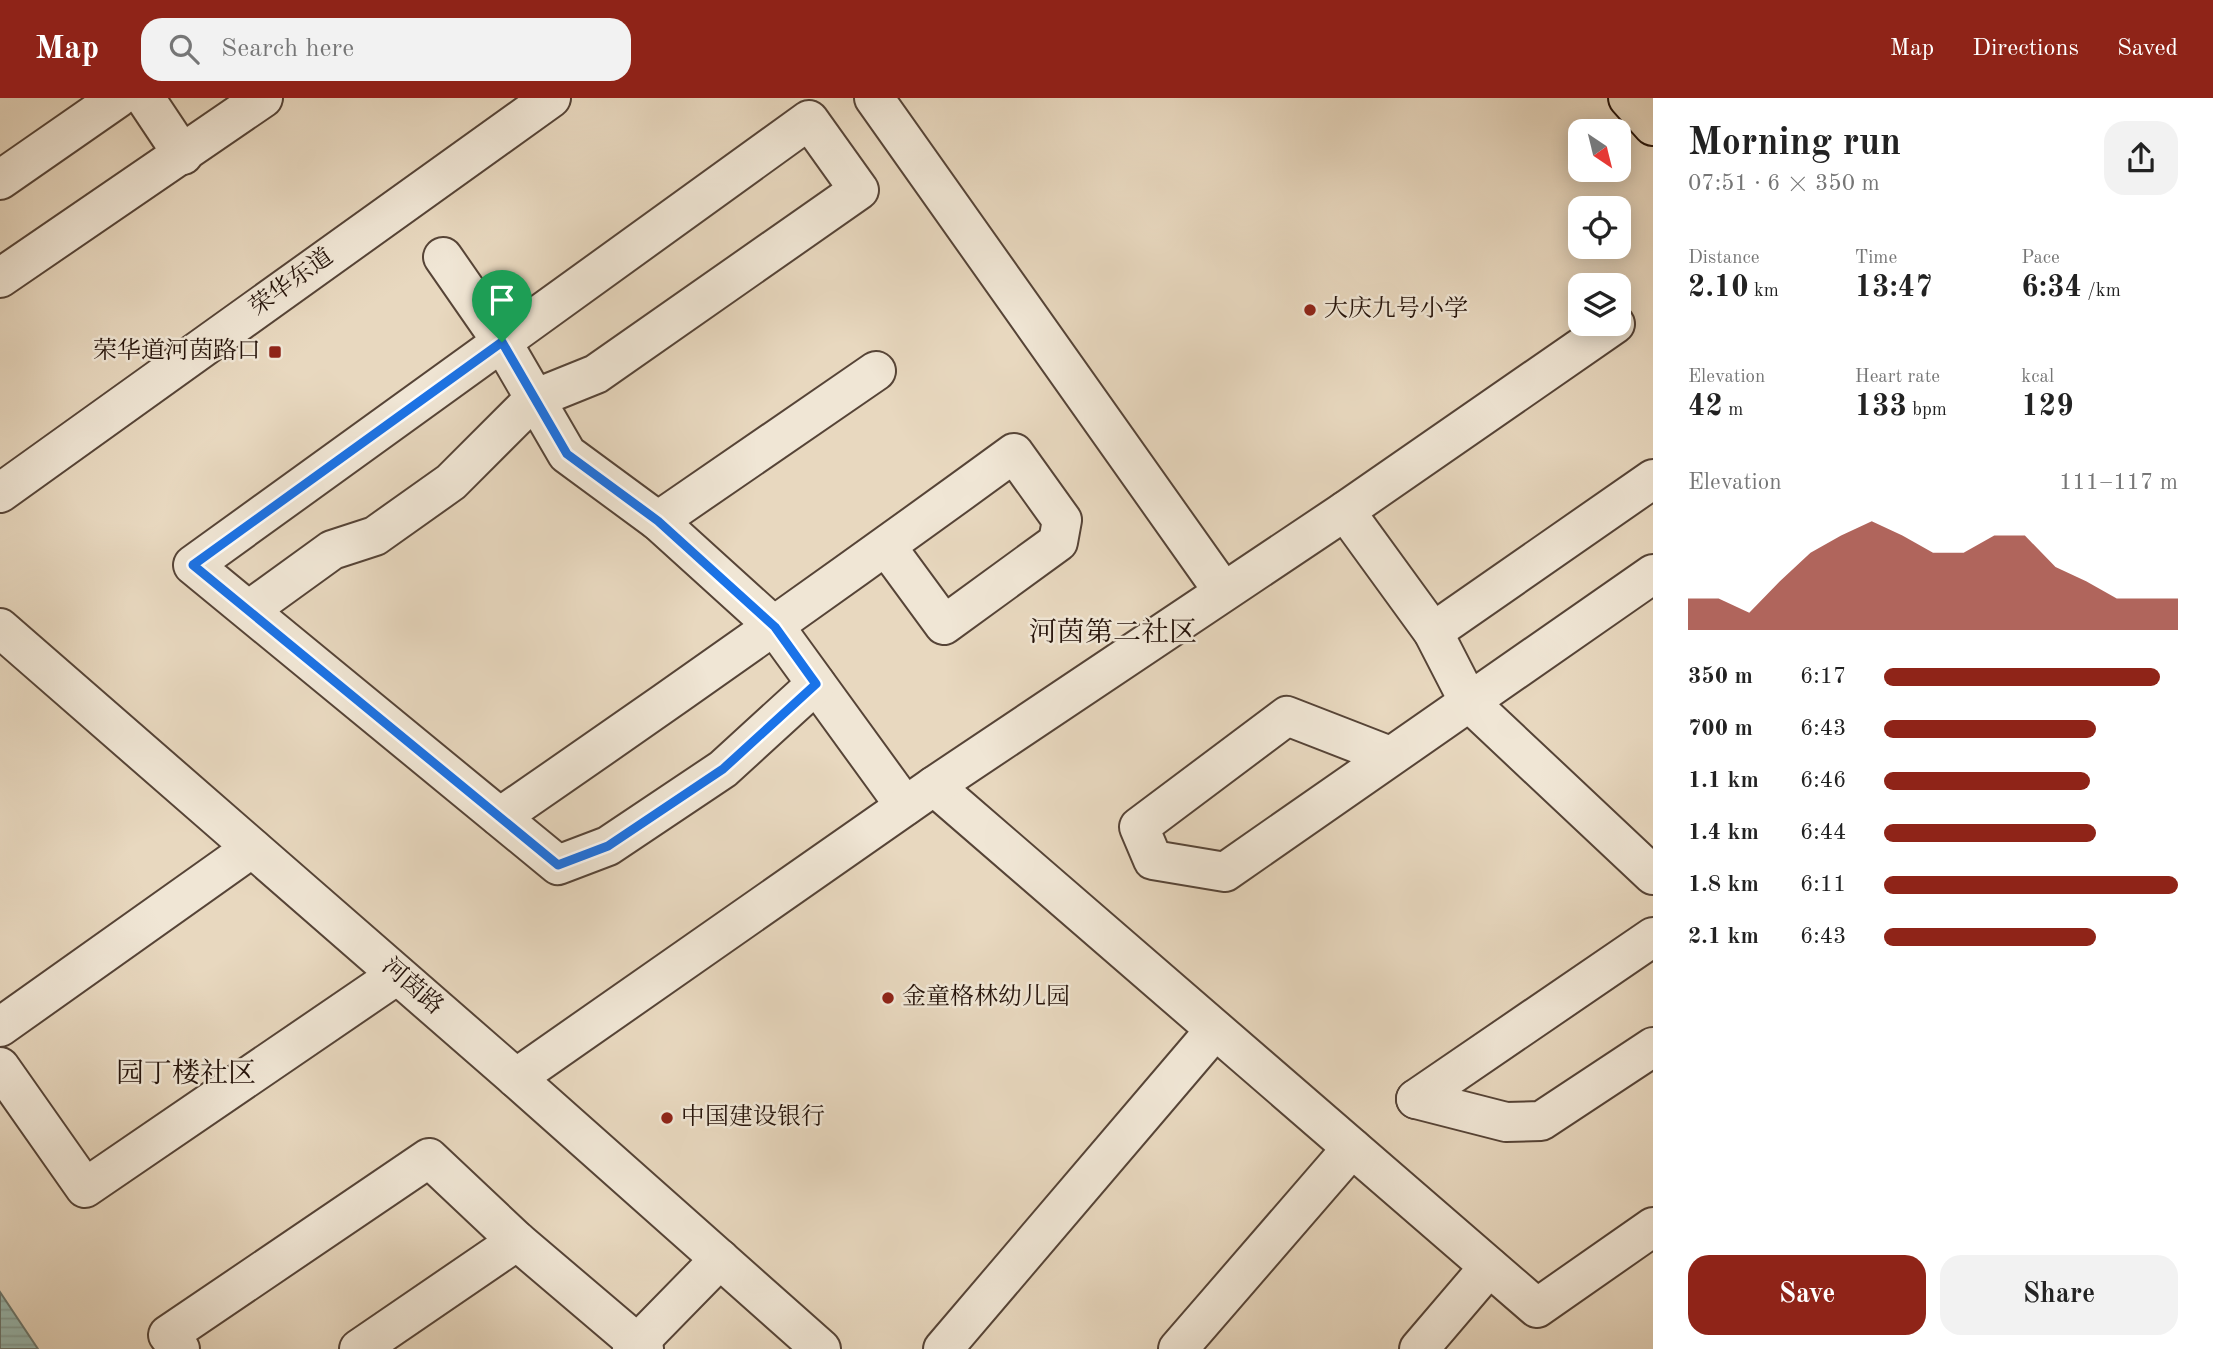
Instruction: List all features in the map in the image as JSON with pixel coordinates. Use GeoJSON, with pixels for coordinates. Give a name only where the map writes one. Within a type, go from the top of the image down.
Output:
{"type":"FeatureCollection","features":[{"type":"Feature","properties":{"kind":"main road"},"geometry":{"type":"LineString","coordinates":[[1628,98],[1653,126]]}},
{"type":"Feature","properties":{"kind":"street"},"geometry":{"type":"LineString","coordinates":[[0,180],[118,98]]}},
{"type":"Feature","properties":{"kind":"street"},"geometry":{"type":"LineString","coordinates":[[145,98],[183,155]]}},
{"type":"Feature","properties":{"kind":"street"},"geometry":{"type":"LineString","coordinates":[[0,278],[263,98]]}},
{"type":"Feature","properties":{"kind":"street","name":"荣华东道"},"geometry":{"type":"LineString","coordinates":[[0,493],[551,98]]}},
{"type":"Feature","properties":{"kind":"street"},"geometry":{"type":"LineString","coordinates":[[874,98],[1223,591]]}},
{"type":"Feature","properties":{"kind":"street"},"geometry":{"type":"LineString","coordinates":[[249,610],[332,550],[375,536],[451,482],[534,399],[596,374],[859,190],[809,120],[193,565],[558,865],[608,846],[723,769],[816,684]]}},
{"type":"Feature","properties":{"kind":"street"},"geometry":{"type":"LineString","coordinates":[[443,257],[502,342],[567,454],[658,521],[775,627],[816,684],[920,796],[1215,1030],[1537,1308],[1649,1236]]}},
{"type":"Feature","properties":{"kind":"street"},"geometry":{"type":"LineString","coordinates":[[516,1078],[920,796],[1345,511],[1598,336]]}},
{"type":"Feature","properties":{"kind":"street"},"geometry":{"type":"LineString","coordinates":[[658,521],[876,371]]}},
{"type":"Feature","properties":{"kind":"street"},"geometry":{"type":"LineString","coordinates":[[500,817],[775,627],[886,546],[1014,453],[1062,520],[1058,542],[944,625],[886,546]]}},
{"type":"Feature","properties":{"kind":"street"},"geometry":{"type":"LineString","coordinates":[[1433,632],[1653,479]]}},
{"type":"Feature","properties":{"kind":"street"},"geometry":{"type":"LineString","coordinates":[[1345,511],[1433,632],[1469,702],[1653,875]]}},
{"type":"Feature","properties":{"kind":"street"},"geometry":{"type":"LineString","coordinates":[[1391,756],[1287,716],[1139,827],[1153,860],[1225,872],[1653,574]]}},
{"type":"Feature","properties":{"kind":"street","name":"河茵路"},"geometry":{"type":"LineString","coordinates":[[0,628],[516,1078],[821,1349]]}},
{"type":"Feature","properties":{"kind":"street"},"geometry":{"type":"LineString","coordinates":[[0,1027],[252,848]]}},
{"type":"Feature","properties":{"kind":"street"},"geometry":{"type":"LineString","coordinates":[[1653,937],[1416,1099],[1506,1122],[1541,1121],[1653,1047]]}},
{"type":"Feature","properties":{"kind":"street"},"geometry":{"type":"LineString","coordinates":[[0,1067],[85,1188],[397,975]]}},
{"type":"Feature","properties":{"kind":"street"},"geometry":{"type":"LineString","coordinates":[[943,1349],[1215,1030]]}},
{"type":"Feature","properties":{"kind":"street"},"geometry":{"type":"LineString","coordinates":[[1178,1349],[1352,1148]]}},
{"type":"Feature","properties":{"kind":"street"},"geometry":{"type":"LineString","coordinates":[[180,1349],[168,1335],[429,1158],[517,1241],[638,1348],[719,1259]]}},
{"type":"Feature","properties":{"kind":"street"},"geometry":{"type":"LineString","coordinates":[[359,1349],[517,1241]]}},
{"type":"Feature","properties":{"kind":"street"},"geometry":{"type":"LineString","coordinates":[[1419,1349],[1489,1267]]}},
{"type":"Feature","properties":{"kind":"water"},"geometry":{"type":"Polygon","coordinates":[[[0,1292],[38,1349],[0,1349],[0,1292]]]}},
{"type":"Feature","properties":{"kind":"place","name":"大庆九号小学"},"geometry":{"type":"Point","coordinates":[1310,310]}},
{"type":"Feature","properties":{"kind":"place","name":"荣华道河茵路口"},"geometry":{"type":"Point","coordinates":[275,352]}},
{"type":"Feature","properties":{"kind":"place","name":"金童格林幼儿园"},"geometry":{"type":"Point","coordinates":[888,998]}},
{"type":"Feature","properties":{"kind":"place","name":"中国建设银行"},"geometry":{"type":"Point","coordinates":[667,1118]}},
{"type":"Feature","properties":{"kind":"district","name":"河茵第二社区"},"geometry":{"type":"Point","coordinates":[1113,634]}},
{"type":"Feature","properties":{"kind":"district","name":"园丁楼社区"},"geometry":{"type":"Point","coordinates":[186,1075]}},
{"type":"Feature","properties":{"kind":"route"},"geometry":{"type":"LineString","coordinates":[[502,342],[567,454],[658,521],[775,627],[816,684],[723,769],[608,846],[558,865],[193,565],[502,342]]}}]}
